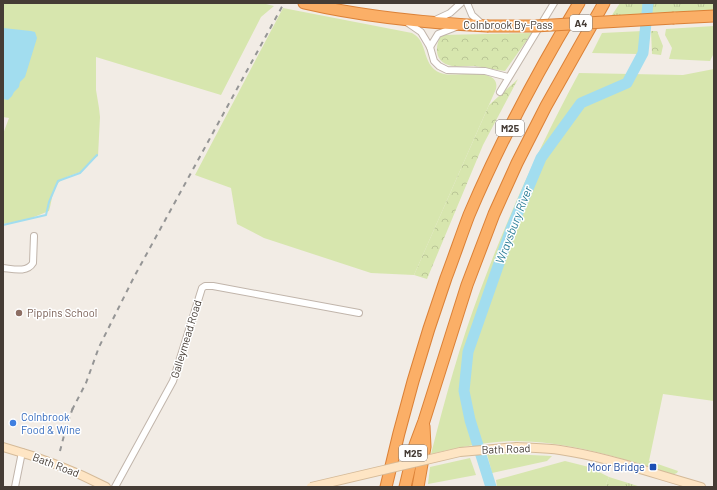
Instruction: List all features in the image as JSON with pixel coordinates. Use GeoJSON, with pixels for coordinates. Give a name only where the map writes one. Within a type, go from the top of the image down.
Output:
{"type":"FeatureCollection","features":[{"type":"Feature","properties":{"kind":"highway","name":"Colnbrook By-Pass"},"geometry":{"type":"LineString","coordinates":[[304,3],[404,20],[487,26],[536,26],[714,16]]}},
{"type":"Feature","properties":{"kind":"highway","name":"M25"},"geometry":{"type":"LineString","coordinates":[[386,487],[396,441],[428,330],[469,216],[514,120],[554,45],[579,3]]}},
{"type":"Feature","properties":{"kind":"highway","name":"M25"},"geometry":{"type":"LineString","coordinates":[[405,487],[415,446],[467,285],[494,214],[517,163],[546,106],[604,3]]}},
{"type":"Feature","properties":{"kind":"highway","name":"M25"},"geometry":{"type":"LineString","coordinates":[[418,487],[425,447],[424,421]]}},
{"type":"Feature","properties":{"kind":"street"},"geometry":{"type":"LineString","coordinates":[[428,22],[443,18],[450,14],[461,3]]}},
{"type":"Feature","properties":{"kind":"street"},"geometry":{"type":"LineString","coordinates":[[467,3],[472,15],[487,26]]}},
{"type":"Feature","properties":{"kind":"street"},"geometry":{"type":"LineString","coordinates":[[500,92],[554,3]]}},
{"type":"Feature","properties":{"kind":"street"},"geometry":{"type":"LineString","coordinates":[[404,20],[419,30],[430,47],[431,54],[436,64],[448,70],[485,71],[508,77]]}},
{"type":"Feature","properties":{"kind":"street"},"geometry":{"type":"LineString","coordinates":[[430,47],[434,39],[441,32],[460,25]]}},
{"type":"Feature","properties":{"kind":"street"},"geometry":{"type":"LineString","coordinates":[[3,268],[27,270],[31,266],[33,263],[34,236]]}},
{"type":"Feature","properties":{"kind":"street","name":"Galleymead Road"},"geometry":{"type":"LineString","coordinates":[[115,487],[173,381],[202,288],[212,286],[333,307],[359,313]]}},
{"type":"Feature","properties":{"kind":"street","name":"Bath Road"},"geometry":{"type":"LineString","coordinates":[[3,447],[22,452],[65,468],[106,487]]}},
{"type":"Feature","properties":{"kind":"street","name":"Bath Road"},"geometry":{"type":"LineString","coordinates":[[311,487],[460,452],[517,447],[560,450],[587,455],[701,487]]}},
{"type":"Feature","properties":{"kind":"street"},"geometry":{"type":"LineString","coordinates":[[16,487],[22,452]]}},
{"type":"Feature","properties":{"kind":"green space"},"geometry":{"type":"Polygon","coordinates":[[[3,3],[262,3],[274,6],[261,17],[221,95],[96,57],[96,90],[100,117],[98,156],[93,159],[82,171],[65,178],[57,184],[53,193],[49,211],[29,219],[3,224],[3,134],[9,118],[3,117],[3,3]]]}},
{"type":"Feature","properties":{"kind":"green space"},"geometry":{"type":"Polygon","coordinates":[[[620,3],[714,3],[714,12],[610,18],[620,3]]]}},
{"type":"Feature","properties":{"kind":"green space"},"geometry":{"type":"Polygon","coordinates":[[[283,8],[412,33],[418,37],[428,61],[436,71],[450,75],[485,75],[492,77],[496,82],[496,89],[414,275],[371,273],[264,238],[237,224],[231,188],[195,175],[283,8]]]}},
{"type":"Feature","properties":{"kind":"green space"},"geometry":{"type":"Polygon","coordinates":[[[714,26],[714,53],[710,61],[669,59],[672,48],[665,35],[666,29],[714,26]]]}},
{"type":"Feature","properties":{"kind":"green space"},"geometry":{"type":"Polygon","coordinates":[[[643,31],[644,38],[637,54],[592,53],[602,33],[643,31]]]}},
{"type":"Feature","properties":{"kind":"green space"},"geometry":{"type":"Polygon","coordinates":[[[651,31],[657,31],[663,46],[661,55],[652,54],[651,31]]]}},
{"type":"Feature","properties":{"kind":"green space"},"geometry":{"type":"Polygon","coordinates":[[[532,33],[505,71],[474,66],[452,66],[442,62],[439,58],[437,50],[437,45],[441,35],[532,33]]]}},
{"type":"Feature","properties":{"kind":"green space"},"geometry":{"type":"Polygon","coordinates":[[[714,69],[714,401],[663,394],[649,461],[678,471],[677,473],[672,475],[593,451],[532,442],[512,441],[491,443],[431,454],[459,351],[491,263],[538,153],[579,73],[683,75],[714,69]]]}},
{"type":"Feature","properties":{"kind":"green space"},"geometry":{"type":"Polygon","coordinates":[[[518,79],[483,145],[427,279],[414,275],[489,105],[518,79]]]}},
{"type":"Feature","properties":{"kind":"green space"},"geometry":{"type":"Polygon","coordinates":[[[487,454],[552,456],[547,461],[492,473],[487,454]]]}},
{"type":"Feature","properties":{"kind":"green space"},"geometry":{"type":"Polygon","coordinates":[[[470,458],[476,475],[428,484],[430,467],[470,458]]]}},
{"type":"Feature","properties":{"kind":"green space"},"geometry":{"type":"Polygon","coordinates":[[[565,461],[589,467],[609,477],[605,487],[497,487],[496,480],[565,461]]]}},
{"type":"Feature","properties":{"kind":"green space"},"geometry":{"type":"Polygon","coordinates":[[[609,477],[641,487],[605,487],[609,477]]]}},
{"type":"Feature","properties":{"kind":"water"},"geometry":{"type":"Polygon","coordinates":[[[3,28],[35,32],[37,38],[25,77],[8,100],[3,99],[3,28]]]}},
{"type":"Feature","properties":{"kind":"waterway","name":"Wraysbury River"},"geometry":{"type":"LineString","coordinates":[[491,487],[470,420],[464,391],[468,352],[511,229],[541,158],[581,103],[627,83],[643,53],[648,3]]}},
{"type":"Feature","properties":{"kind":"waterway"},"geometry":{"type":"LineString","coordinates":[[3,225],[46,215],[49,202],[58,181],[80,173],[97,155]]}},
{"type":"Feature","properties":{"kind":"railway"},"geometry":{"type":"LineString","coordinates":[[72,410],[86,383],[99,347],[134,277],[284,3]]}},
{"type":"Feature","properties":{"kind":"railway"},"geometry":{"type":"LineString","coordinates":[[60,451],[74,405]]}},
{"type":"Feature","properties":{"kind":"place","name":"Pippins School"},"geometry":{"type":"Point","coordinates":[19,313]}},
{"type":"Feature","properties":{"kind":"place","name":"Colnbrook Food & Wine"},"geometry":{"type":"Point","coordinates":[13,423]}},
{"type":"Feature","properties":{"kind":"place","name":"Moor Bridge"},"geometry":{"type":"Point","coordinates":[653,467]}}]}
